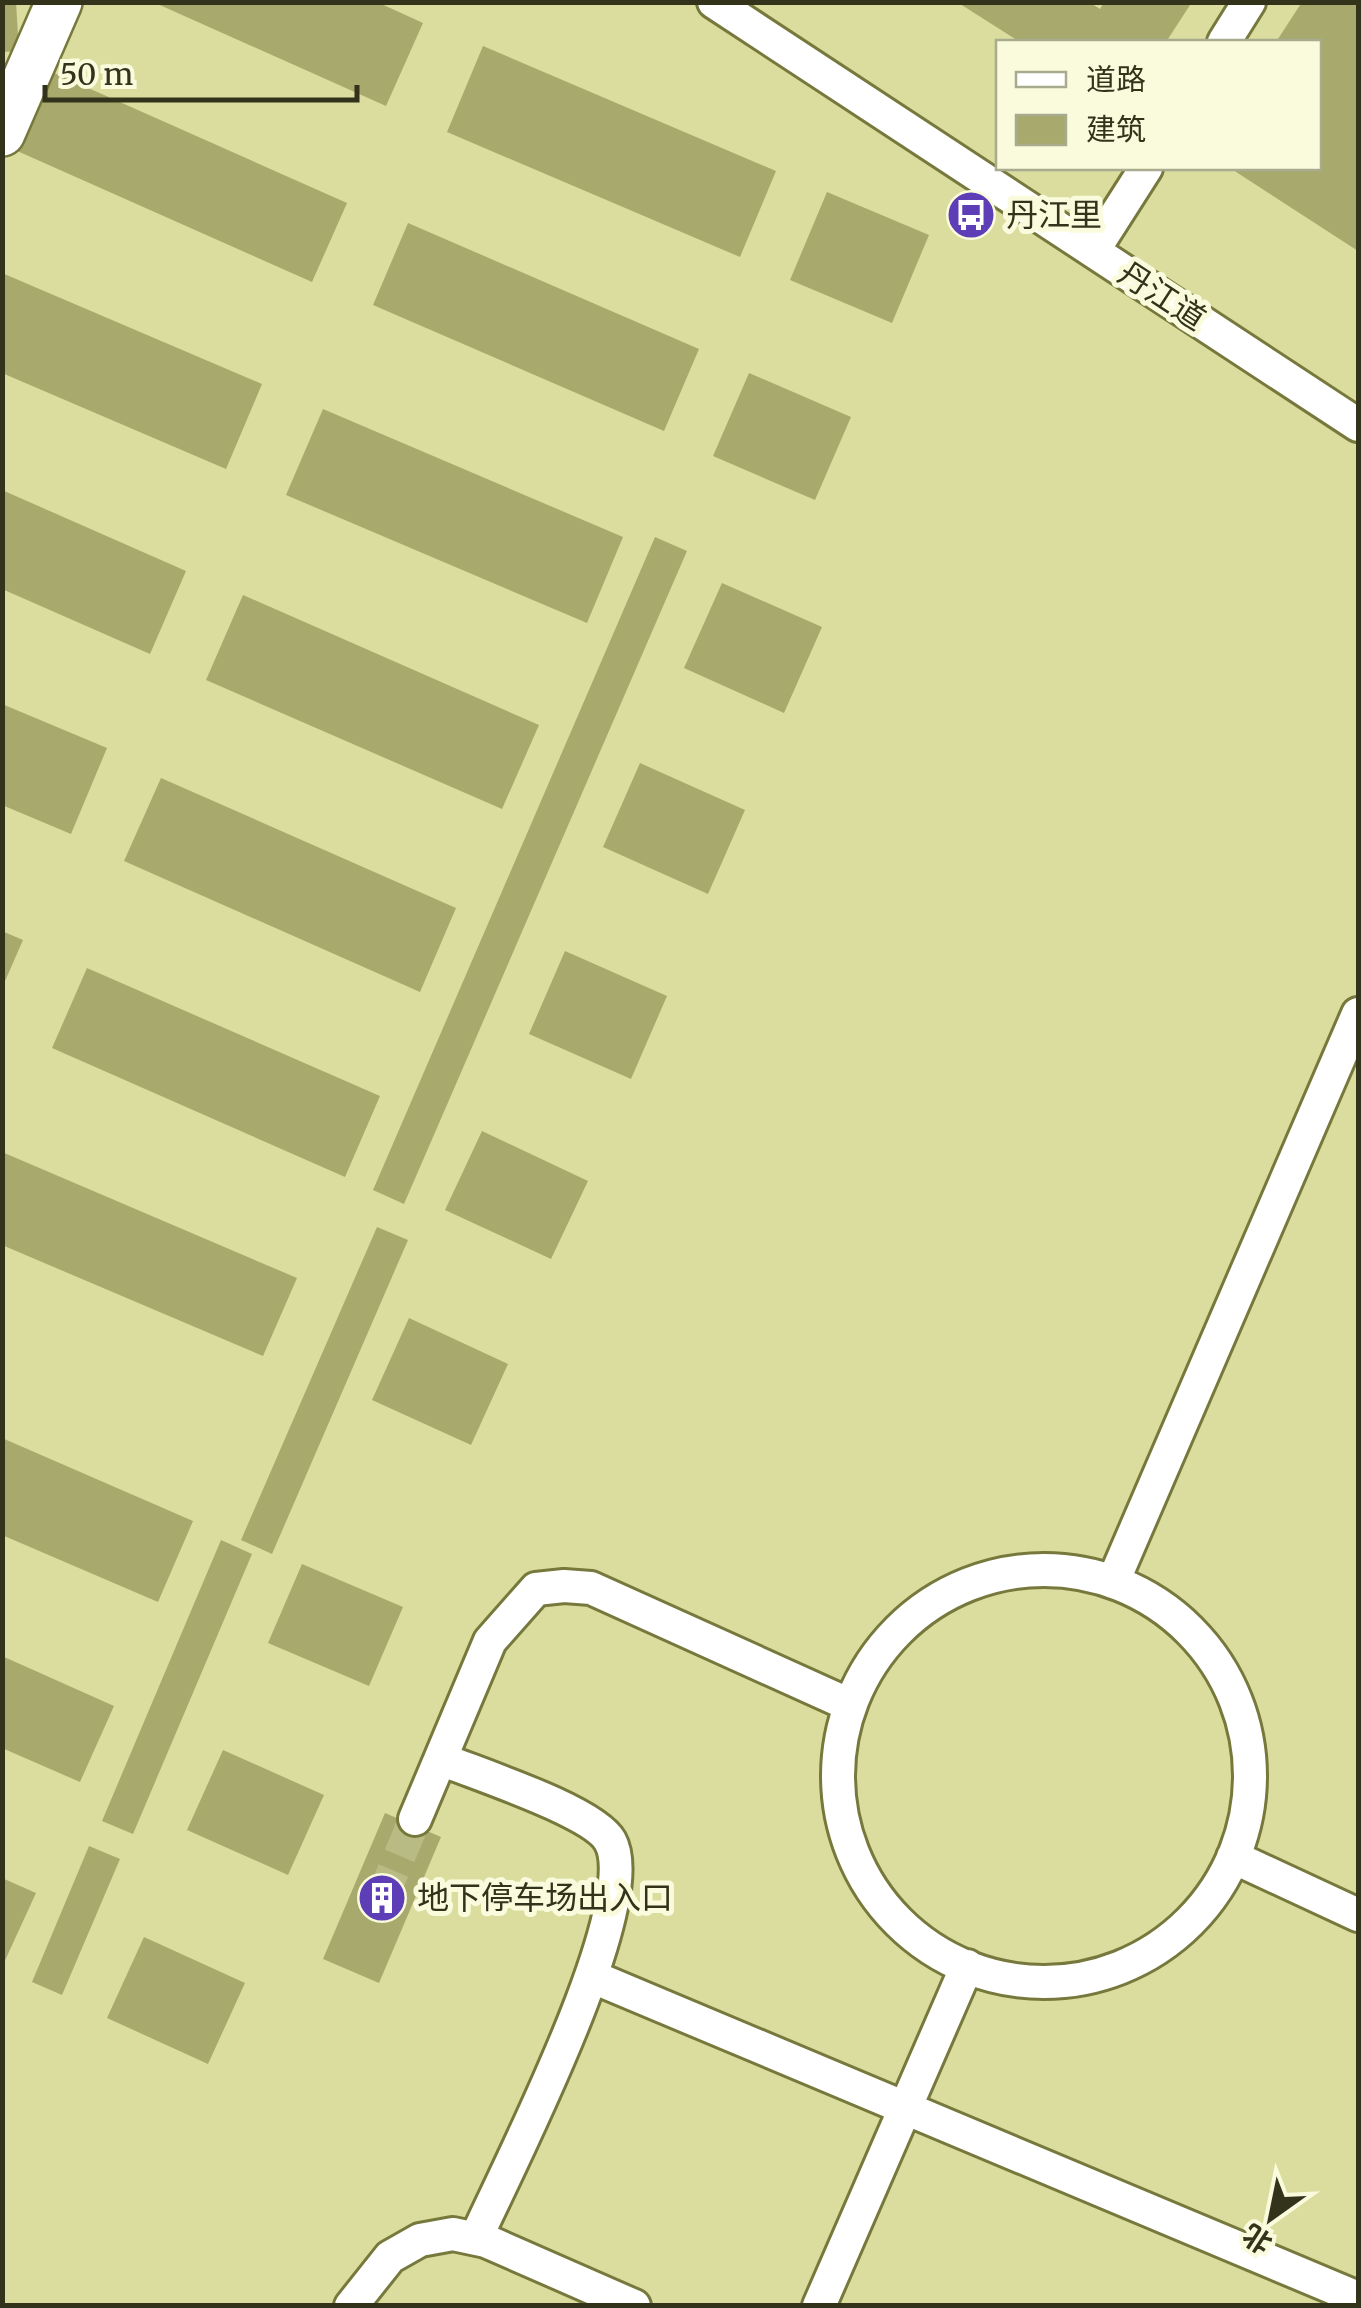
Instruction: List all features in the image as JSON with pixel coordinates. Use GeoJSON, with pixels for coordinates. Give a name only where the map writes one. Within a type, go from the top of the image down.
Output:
{"type":"FeatureCollection","features":[{"type":"Feature","properties":{"kind":"street"},"geometry":{"type":"LineString","coordinates":[[2,134],[59,2]]}},
{"type":"Feature","properties":{"kind":"street","name":"丹江道"},"geometry":{"type":"LineString","coordinates":[[714,2],[1358,404]]}},
{"type":"Feature","properties":{"kind":"street","name":"丹江道"},"geometry":{"type":"LineString","coordinates":[[744,2],[1358,426]]}},
{"type":"Feature","properties":{"kind":"street"},"geometry":{"type":"LineString","coordinates":[[1225,40],[1249,2]]}},
{"type":"Feature","properties":{"kind":"street"},"geometry":{"type":"LineString","coordinates":[[1098,244],[1145,170]]}},
{"type":"Feature","properties":{"kind":"street"},"geometry":{"type":"LineString","coordinates":[[1113,1582],[1358,1014]]}},
{"type":"Feature","properties":{"kind":"street"},"geometry":{"type":"LineString","coordinates":[[1039,1570],[1072,1572],[1113,1582],[1150,1600],[1189,1630],[1231,1690],[1250,1761],[1247,1810],[1233,1857],[1193,1918],[1156,1949],[1134,1961],[1064,1981],[1015,1980],[968,1966],[917,1938],[892,1915],[855,1859],[838,1794],[838,1760],[850,1705],[869,1665],[890,1638],[942,1596],[972,1582],[1039,1570]]}},
{"type":"Feature","properties":{"kind":"street"},"geometry":{"type":"LineString","coordinates":[[415,1819],[490,1641],[536,1590],[591,1588],[850,1705]]}},
{"type":"Feature","properties":{"kind":"street"},"geometry":{"type":"LineString","coordinates":[[441,1759],[584,1818],[609,1838],[617,1860],[616,1886],[593,1978],[476,2238]]}},
{"type":"Feature","properties":{"kind":"street"},"geometry":{"type":"LineString","coordinates":[[1233,1857],[1358,1915]]}},
{"type":"Feature","properties":{"kind":"street"},"geometry":{"type":"LineString","coordinates":[[819,2306],[968,1966]]}},
{"type":"Feature","properties":{"kind":"street"},"geometry":{"type":"LineString","coordinates":[[593,1978],[1358,2298]]}},
{"type":"Feature","properties":{"kind":"street"},"geometry":{"type":"LineString","coordinates":[[351,2306],[390,2256],[420,2240],[453,2234],[476,2238],[634,2306]]}},
{"type":"Feature","properties":{"kind":"building"},"geometry":{"type":"Polygon","coordinates":[[[2,2],[16,2],[19,51],[2,52],[2,2]]]}},
{"type":"Feature","properties":{"kind":"building"},"geometry":{"type":"Polygon","coordinates":[[[153,2],[377,2],[423,23],[386,106],[153,2]]]}},
{"type":"Feature","properties":{"kind":"building"},"geometry":{"type":"Polygon","coordinates":[[[957,2],[1089,2],[1100,9],[1104,2],[1192,2],[1167,40],[1017,40],[957,2]]]}},
{"type":"Feature","properties":{"kind":"building"},"geometry":{"type":"Polygon","coordinates":[[[1302,2],[1358,2],[1358,251],[1233,170],[1321,170],[1321,40],[1277,40],[1302,2]]]}},
{"type":"Feature","properties":{"kind":"building"},"geometry":{"type":"Polygon","coordinates":[[[483,46],[776,171],[740,257],[447,132],[483,46]]]}},
{"type":"Feature","properties":{"kind":"building"},"geometry":{"type":"Polygon","coordinates":[[[50,71],[347,203],[312,282],[15,150],[50,71]]]}},
{"type":"Feature","properties":{"kind":"building"},"geometry":{"type":"Polygon","coordinates":[[[827,192],[929,235],[892,323],[790,280],[827,192]]]}},
{"type":"Feature","properties":{"kind":"building"},"geometry":{"type":"Polygon","coordinates":[[[408,223],[699,349],[664,431],[373,305],[408,223]]]}},
{"type":"Feature","properties":{"kind":"building"},"geometry":{"type":"Polygon","coordinates":[[[2,273],[262,384],[226,469],[2,373],[2,273]]]}},
{"type":"Feature","properties":{"kind":"building"},"geometry":{"type":"Polygon","coordinates":[[[749,373],[851,417],[815,500],[713,456],[749,373]]]}},
{"type":"Feature","properties":{"kind":"building"},"geometry":{"type":"Polygon","coordinates":[[[323,409],[623,537],[587,623],[286,495],[323,409]]]}},
{"type":"Feature","properties":{"kind":"building"},"geometry":{"type":"Polygon","coordinates":[[[2,490],[186,571],[150,654],[2,589],[2,490]]]}},
{"type":"Feature","properties":{"kind":"building"},"geometry":{"type":"Polygon","coordinates":[[[655,537],[687,551],[404,1204],[373,1190],[655,537]]]}},
{"type":"Feature","properties":{"kind":"building"},"geometry":{"type":"Polygon","coordinates":[[[722,583],[822,627],[784,713],[684,668],[722,583]]]}},
{"type":"Feature","properties":{"kind":"building"},"geometry":{"type":"Polygon","coordinates":[[[243,595],[539,725],[502,809],[206,680],[243,595]]]}},
{"type":"Feature","properties":{"kind":"building"},"geometry":{"type":"Polygon","coordinates":[[[2,704],[107,748],[71,834],[2,805],[2,704]]]}},
{"type":"Feature","properties":{"kind":"building"},"geometry":{"type":"Polygon","coordinates":[[[640,763],[745,810],[708,894],[603,847],[640,763]]]}},
{"type":"Feature","properties":{"kind":"building"},"geometry":{"type":"Polygon","coordinates":[[[161,778],[456,908],[420,992],[124,861],[161,778]]]}},
{"type":"Feature","properties":{"kind":"building"},"geometry":{"type":"Polygon","coordinates":[[[2,931],[23,940],[2,988],[2,931]]]}},
{"type":"Feature","properties":{"kind":"building"},"geometry":{"type":"Polygon","coordinates":[[[565,951],[667,996],[631,1079],[529,1034],[565,951]]]}},
{"type":"Feature","properties":{"kind":"building"},"geometry":{"type":"Polygon","coordinates":[[[87,968],[380,1096],[345,1177],[52,1048],[87,968]]]}},
{"type":"Feature","properties":{"kind":"building"},"geometry":{"type":"Polygon","coordinates":[[[482,1131],[588,1181],[551,1259],[445,1210],[482,1131]]]}},
{"type":"Feature","properties":{"kind":"building"},"geometry":{"type":"Polygon","coordinates":[[[2,1152],[297,1278],[263,1356],[2,1245],[2,1152]]]}},
{"type":"Feature","properties":{"kind":"building"},"geometry":{"type":"Polygon","coordinates":[[[377,1227],[408,1240],[272,1554],[241,1540],[377,1227]]]}},
{"type":"Feature","properties":{"kind":"building"},"geometry":{"type":"Polygon","coordinates":[[[409,1318],[508,1364],[471,1445],[372,1400],[409,1318]]]}},
{"type":"Feature","properties":{"kind":"building"},"geometry":{"type":"Polygon","coordinates":[[[2,1438],[193,1521],[158,1602],[2,1535],[2,1438]]]}},
{"type":"Feature","properties":{"kind":"building"},"geometry":{"type":"Polygon","coordinates":[[[221,1540],[252,1554],[133,1834],[102,1821],[221,1540]]]}},
{"type":"Feature","properties":{"kind":"building"},"geometry":{"type":"Polygon","coordinates":[[[302,1564],[403,1607],[369,1686],[268,1643],[302,1564]]]}},
{"type":"Feature","properties":{"kind":"building"},"geometry":{"type":"Polygon","coordinates":[[[2,1656],[114,1706],[80,1782],[2,1748],[2,1656]]]}},
{"type":"Feature","properties":{"kind":"building"},"geometry":{"type":"Polygon","coordinates":[[[223,1750],[324,1795],[288,1875],[187,1830],[223,1750]]]}},
{"type":"Feature","properties":{"kind":"building","name":"地下停车场出入口"},"geometry":{"type":"Polygon","coordinates":[[[385,1813],[441,1837],[379,1983],[323,1959],[385,1813]]]}},
{"type":"Feature","properties":{"kind":"building"},"geometry":{"type":"Polygon","coordinates":[[[89,1846],[120,1859],[62,1995],[32,1982],[89,1846]]]}},
{"type":"Feature","properties":{"kind":"building"},"geometry":{"type":"Polygon","coordinates":[[[2,1878],[36,1893],[2,1967],[2,1878]]]}},
{"type":"Feature","properties":{"kind":"building"},"geometry":{"type":"Polygon","coordinates":[[[144,1937],[245,1983],[208,2064],[107,2018],[144,1937]]]}},
{"type":"Feature","properties":{"kind":"tunnel"},"geometry":{"type":"LineString","coordinates":[[381,1900],[415,1819]]}},
{"type":"Feature","properties":{"kind":"place","name":"丹江里"},"geometry":{"type":"Point","coordinates":[971,215]}},
{"type":"Feature","properties":{"kind":"place","name":"地下停车场出入口"},"geometry":{"type":"Point","coordinates":[382,1898]}}]}
